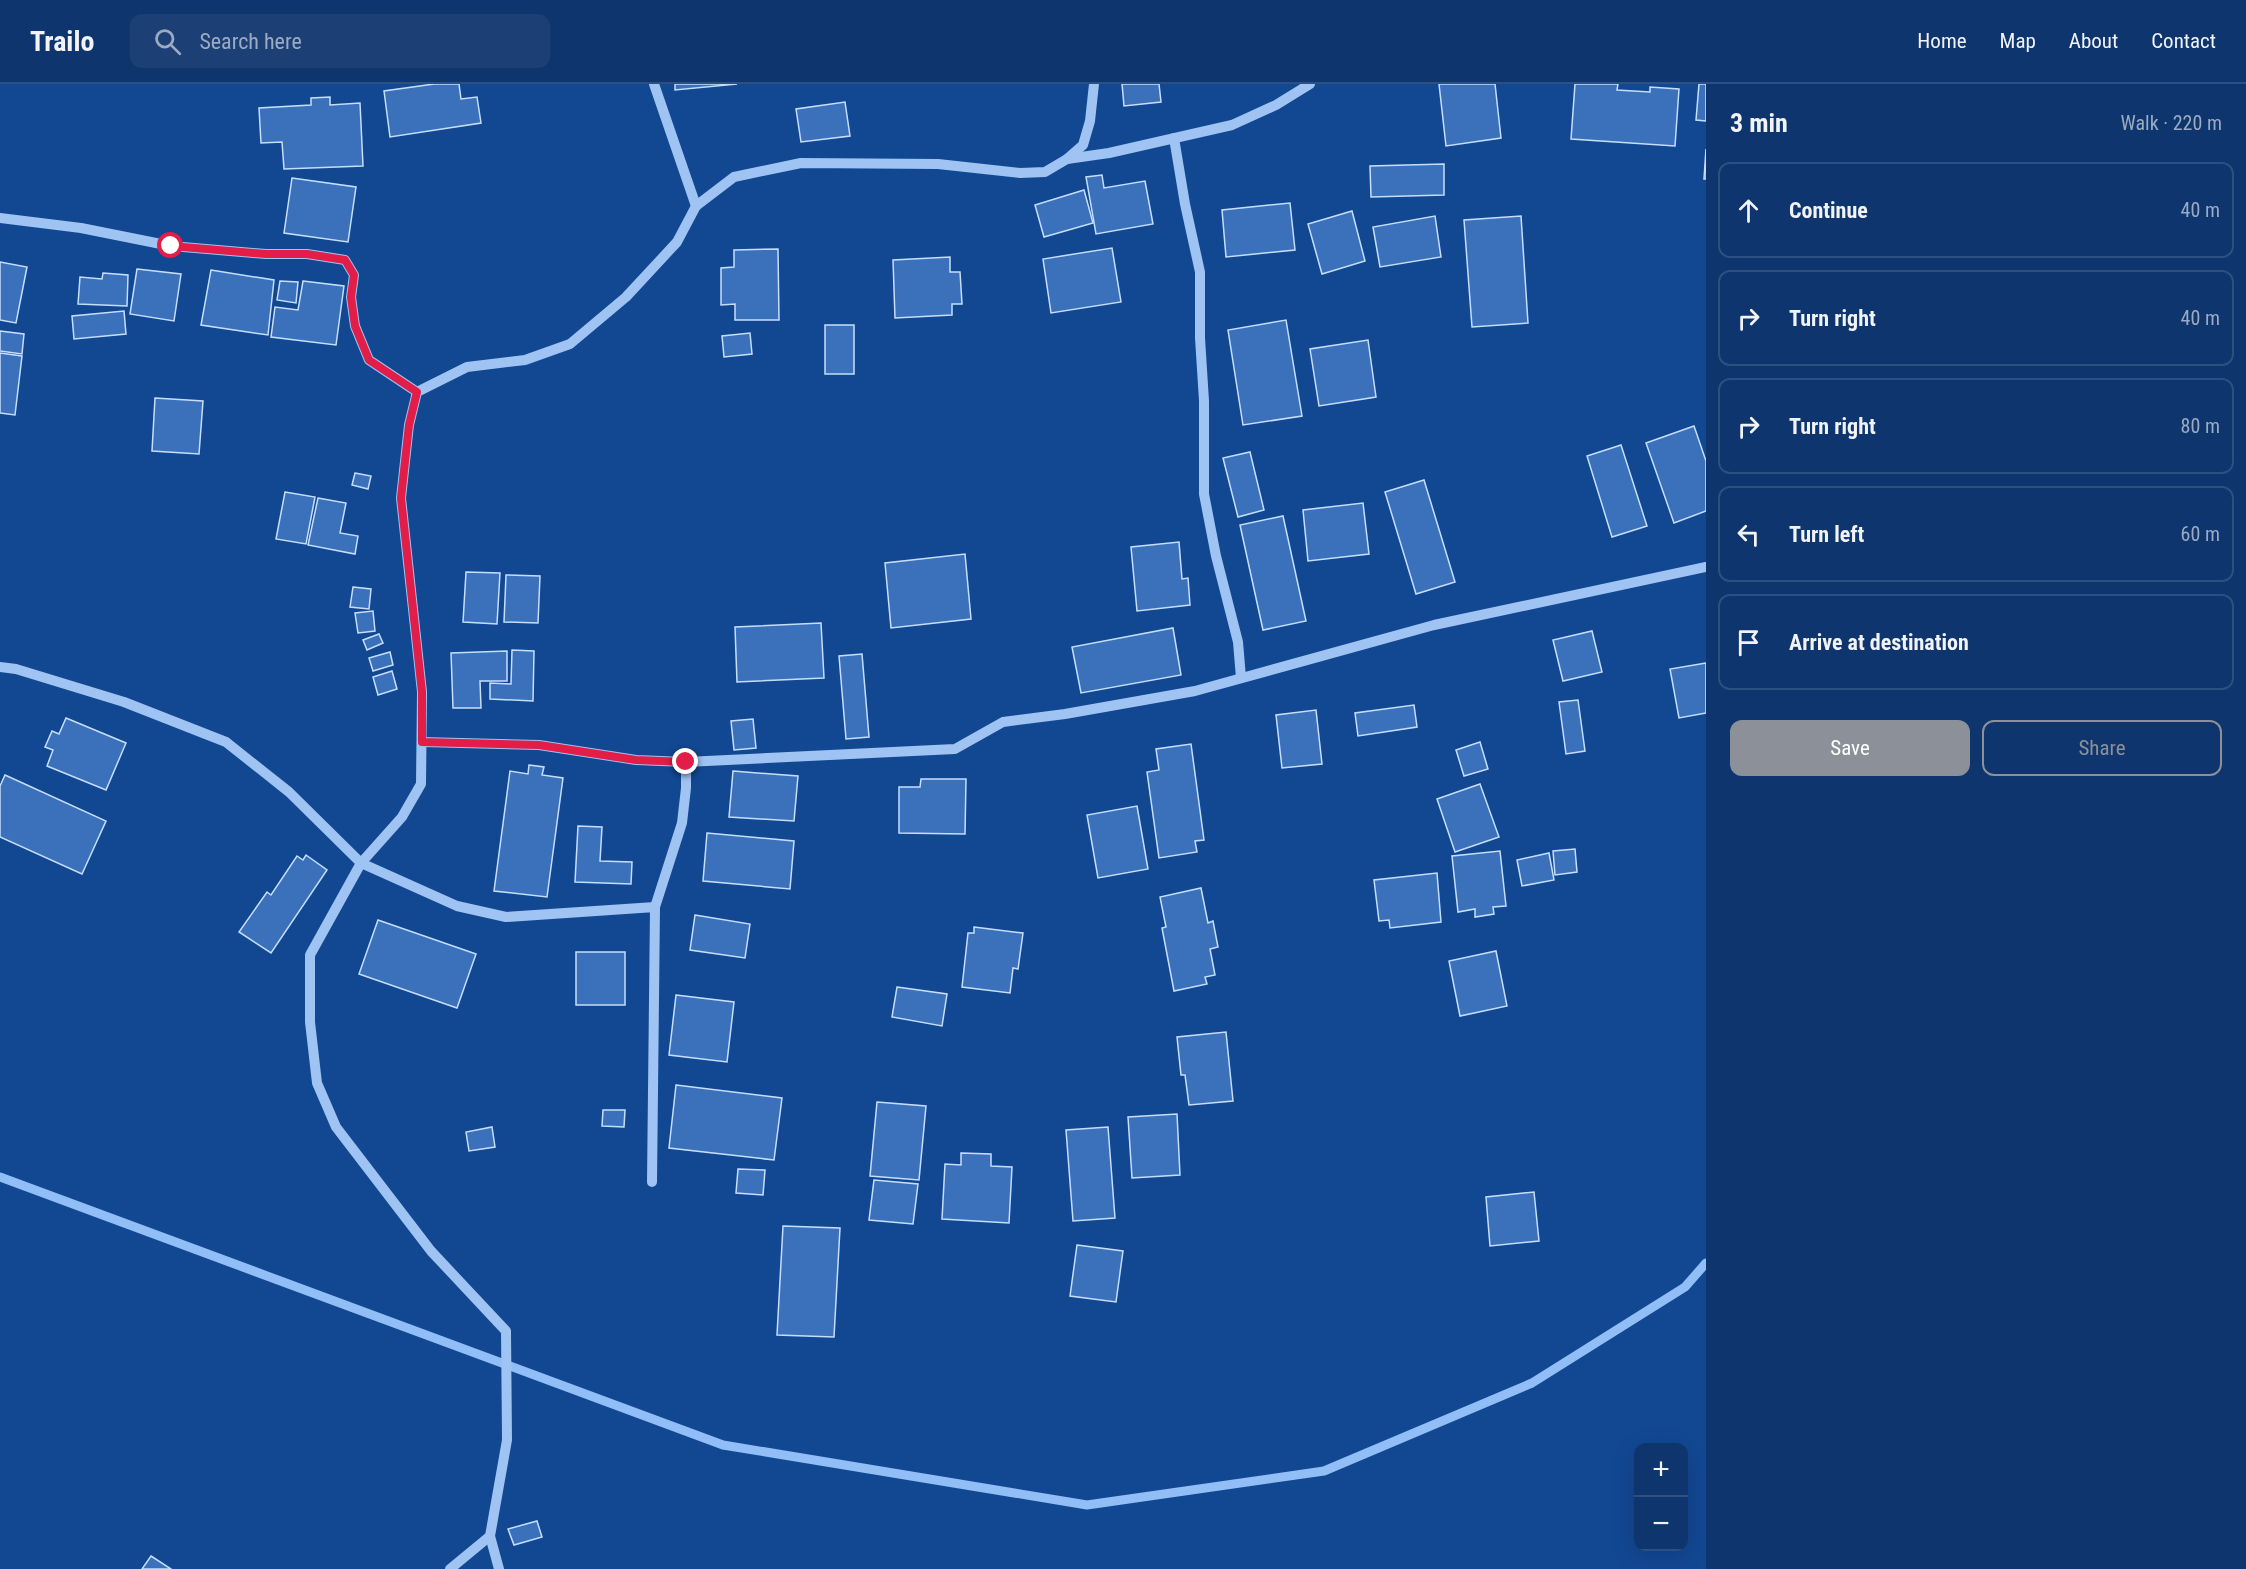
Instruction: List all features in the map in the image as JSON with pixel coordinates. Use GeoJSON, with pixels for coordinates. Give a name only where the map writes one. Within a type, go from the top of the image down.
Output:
{"type":"FeatureCollection","features":[{"type":"Feature","properties":{"kind":"street"},"geometry":{"type":"LineString","coordinates":[[654,84],[696,206]]}},
{"type":"Feature","properties":{"kind":"street"},"geometry":{"type":"LineString","coordinates":[[499,1569],[490,1536],[507,1440],[507,1331],[431,1251],[336,1127],[317,1083],[310,1022],[310,955],[361,863],[402,817],[422,784],[422,692],[401,498],[409,425],[417,392],[467,367],[525,360],[570,344],[626,297],[677,242],[696,206],[734,177],[801,163],[938,164],[1020,173],[1045,172],[1067,159],[1083,145],[1090,121],[1094,84]]}},
{"type":"Feature","properties":{"kind":"street"},"geometry":{"type":"LineString","coordinates":[[1067,159],[1109,153],[1232,125],[1276,105],[1310,84]]}},
{"type":"Feature","properties":{"kind":"street"},"geometry":{"type":"LineString","coordinates":[[1174,138],[1200,272],[1204,494],[1216,556],[1238,642],[1241,678]]}},
{"type":"Feature","properties":{"kind":"street"},"geometry":{"type":"LineString","coordinates":[[0,218],[81,228],[171,246],[266,254],[307,254],[345,260],[354,275],[351,297],[355,326],[369,360],[417,392]]}},
{"type":"Feature","properties":{"kind":"street"},"geometry":{"type":"LineString","coordinates":[[422,742],[539,745],[636,760],[686,762],[955,749],[1003,722],[1065,714],[1196,691],[1434,625],[1706,567]]}},
{"type":"Feature","properties":{"kind":"street"},"geometry":{"type":"LineString","coordinates":[[0,667],[16,669],[124,702],[226,742],[289,792],[361,863],[457,906],[506,916],[655,907]]}},
{"type":"Feature","properties":{"kind":"street"},"geometry":{"type":"LineString","coordinates":[[652,1182],[655,907],[682,823],[686,762]]}},
{"type":"Feature","properties":{"kind":"street"},"geometry":{"type":"LineString","coordinates":[[450,1569],[490,1536]]}},
{"type":"Feature","properties":{"kind":"building"},"geometry":{"type":"Polygon","coordinates":[[[434,84],[459,84],[461,99],[477,97],[481,123],[390,137],[384,91],[434,84]]]}},
{"type":"Feature","properties":{"kind":"building"},"geometry":{"type":"Polygon","coordinates":[[[675,84],[737,84],[675,90],[675,84]]]}},
{"type":"Feature","properties":{"kind":"building"},"geometry":{"type":"Polygon","coordinates":[[[1122,84],[1159,84],[1161,102],[1124,106],[1122,84]]]}},
{"type":"Feature","properties":{"kind":"building"},"geometry":{"type":"Polygon","coordinates":[[[1439,84],[1495,84],[1501,138],[1446,146],[1439,84]]]}},
{"type":"Feature","properties":{"kind":"building"},"geometry":{"type":"Polygon","coordinates":[[[1575,84],[1618,84],[1617,90],[1650,92],[1650,87],[1679,89],[1675,146],[1571,139],[1575,84]]]}},
{"type":"Feature","properties":{"kind":"building"},"geometry":{"type":"Polygon","coordinates":[[[1699,84],[1706,84],[1706,121],[1696,120],[1699,84]]]}},
{"type":"Feature","properties":{"kind":"building"},"geometry":{"type":"Polygon","coordinates":[[[330,97],[330,105],[360,103],[363,166],[284,169],[282,142],[261,143],[259,108],[311,105],[311,98],[330,97]]]}},
{"type":"Feature","properties":{"kind":"building"},"geometry":{"type":"Polygon","coordinates":[[[845,102],[850,136],[801,142],[796,109],[845,102]]]}},
{"type":"Feature","properties":{"kind":"building"},"geometry":{"type":"Polygon","coordinates":[[[1706,149],[1706,179],[1704,179],[1706,149]]]}},
{"type":"Feature","properties":{"kind":"building"},"geometry":{"type":"Polygon","coordinates":[[[1444,164],[1444,195],[1371,197],[1370,166],[1444,164]]]}},
{"type":"Feature","properties":{"kind":"building"},"geometry":{"type":"Polygon","coordinates":[[[1102,175],[1104,188],[1145,181],[1153,224],[1096,234],[1086,177],[1102,175]]]}},
{"type":"Feature","properties":{"kind":"building"},"geometry":{"type":"Polygon","coordinates":[[[292,178],[356,187],[348,242],[284,233],[292,178]]]}},
{"type":"Feature","properties":{"kind":"building"},"geometry":{"type":"Polygon","coordinates":[[[1084,190],[1093,223],[1044,237],[1035,205],[1084,190]]]}},
{"type":"Feature","properties":{"kind":"building"},"geometry":{"type":"Polygon","coordinates":[[[1290,203],[1295,250],[1226,257],[1222,210],[1290,203]]]}},
{"type":"Feature","properties":{"kind":"building"},"geometry":{"type":"Polygon","coordinates":[[[1352,211],[1365,261],[1322,274],[1308,224],[1352,211]]]}},
{"type":"Feature","properties":{"kind":"building"},"geometry":{"type":"Polygon","coordinates":[[[1435,216],[1441,257],[1380,267],[1373,227],[1435,216]]]}},
{"type":"Feature","properties":{"kind":"building"},"geometry":{"type":"Polygon","coordinates":[[[1521,216],[1528,323],[1472,327],[1464,220],[1521,216]]]}},
{"type":"Feature","properties":{"kind":"building"},"geometry":{"type":"Polygon","coordinates":[[[1112,248],[1121,302],[1051,313],[1043,259],[1112,248]]]}},
{"type":"Feature","properties":{"kind":"building"},"geometry":{"type":"Polygon","coordinates":[[[778,249],[779,320],[735,320],[735,304],[721,305],[721,268],[734,267],[734,250],[778,249]]]}},
{"type":"Feature","properties":{"kind":"building"},"geometry":{"type":"Polygon","coordinates":[[[950,257],[950,272],[960,272],[962,304],[952,304],[952,315],[895,318],[893,260],[950,257]]]}},
{"type":"Feature","properties":{"kind":"building"},"geometry":{"type":"Polygon","coordinates":[[[0,262],[27,267],[16,323],[0,320],[0,262]]]}},
{"type":"Feature","properties":{"kind":"building"},"geometry":{"type":"Polygon","coordinates":[[[137,269],[181,274],[174,321],[130,314],[137,269]]]}},
{"type":"Feature","properties":{"kind":"building"},"geometry":{"type":"Polygon","coordinates":[[[211,270],[274,280],[268,335],[201,325],[211,270]]]}},
{"type":"Feature","properties":{"kind":"building"},"geometry":{"type":"Polygon","coordinates":[[[103,273],[128,275],[127,306],[78,304],[80,277],[102,279],[103,273]]]}},
{"type":"Feature","properties":{"kind":"building"},"geometry":{"type":"Polygon","coordinates":[[[280,281],[298,282],[296,303],[277,300],[280,281]]]}},
{"type":"Feature","properties":{"kind":"building"},"geometry":{"type":"Polygon","coordinates":[[[303,281],[344,286],[336,345],[271,337],[275,307],[298,310],[303,281]]]}},
{"type":"Feature","properties":{"kind":"building"},"geometry":{"type":"Polygon","coordinates":[[[124,311],[126,334],[74,339],[72,316],[124,311]]]}},
{"type":"Feature","properties":{"kind":"building"},"geometry":{"type":"Polygon","coordinates":[[[1286,320],[1302,416],[1243,425],[1228,330],[1286,320]]]}},
{"type":"Feature","properties":{"kind":"building"},"geometry":{"type":"Polygon","coordinates":[[[825,325],[854,325],[854,374],[825,374],[825,325]]]}},
{"type":"Feature","properties":{"kind":"building"},"geometry":{"type":"Polygon","coordinates":[[[0,331],[24,334],[22,354],[0,351],[0,331]]]}},
{"type":"Feature","properties":{"kind":"building"},"geometry":{"type":"Polygon","coordinates":[[[750,333],[752,354],[724,357],[722,336],[750,333]]]}},
{"type":"Feature","properties":{"kind":"building"},"geometry":{"type":"Polygon","coordinates":[[[1368,340],[1376,397],[1319,406],[1310,349],[1368,340]]]}},
{"type":"Feature","properties":{"kind":"building"},"geometry":{"type":"Polygon","coordinates":[[[0,353],[22,356],[15,415],[0,413],[0,353]]]}},
{"type":"Feature","properties":{"kind":"building"},"geometry":{"type":"Polygon","coordinates":[[[155,398],[203,401],[199,454],[152,451],[155,398]]]}},
{"type":"Feature","properties":{"kind":"building"},"geometry":{"type":"Polygon","coordinates":[[[1694,426],[1706,461],[1706,511],[1674,523],[1646,443],[1694,426]]]}},
{"type":"Feature","properties":{"kind":"building"},"geometry":{"type":"Polygon","coordinates":[[[1621,445],[1647,526],[1612,537],[1587,456],[1621,445]]]}},
{"type":"Feature","properties":{"kind":"building"},"geometry":{"type":"Polygon","coordinates":[[[1250,452],[1264,510],[1238,517],[1223,458],[1250,452]]]}},
{"type":"Feature","properties":{"kind":"building"},"geometry":{"type":"Polygon","coordinates":[[[355,473],[371,476],[368,489],[352,485],[355,473]]]}},
{"type":"Feature","properties":{"kind":"building"},"geometry":{"type":"Polygon","coordinates":[[[1424,480],[1455,582],[1416,594],[1385,492],[1424,480]]]}},
{"type":"Feature","properties":{"kind":"building"},"geometry":{"type":"Polygon","coordinates":[[[285,492],[315,497],[306,544],[276,539],[285,492]]]}},
{"type":"Feature","properties":{"kind":"building"},"geometry":{"type":"Polygon","coordinates":[[[318,498],[346,503],[340,533],[358,536],[355,554],[308,545],[318,498]]]}},
{"type":"Feature","properties":{"kind":"building"},"geometry":{"type":"Polygon","coordinates":[[[1363,503],[1369,554],[1308,561],[1303,510],[1363,503]]]}},
{"type":"Feature","properties":{"kind":"building"},"geometry":{"type":"Polygon","coordinates":[[[1283,516],[1306,621],[1263,630],[1240,525],[1283,516]]]}},
{"type":"Feature","properties":{"kind":"building"},"geometry":{"type":"Polygon","coordinates":[[[1179,542],[1182,579],[1188,578],[1190,605],[1137,611],[1131,547],[1179,542]]]}},
{"type":"Feature","properties":{"kind":"building"},"geometry":{"type":"Polygon","coordinates":[[[965,554],[971,619],[891,628],[885,563],[965,554]]]}},
{"type":"Feature","properties":{"kind":"building"},"geometry":{"type":"Polygon","coordinates":[[[466,572],[500,573],[497,624],[463,622],[466,572]]]}},
{"type":"Feature","properties":{"kind":"building"},"geometry":{"type":"Polygon","coordinates":[[[506,575],[540,576],[538,623],[504,622],[506,575]]]}},
{"type":"Feature","properties":{"kind":"building"},"geometry":{"type":"Polygon","coordinates":[[[353,587],[371,589],[369,609],[350,607],[353,587]]]}},
{"type":"Feature","properties":{"kind":"building"},"geometry":{"type":"Polygon","coordinates":[[[373,611],[375,631],[358,633],[355,613],[373,611]]]}},
{"type":"Feature","properties":{"kind":"building"},"geometry":{"type":"Polygon","coordinates":[[[821,623],[824,678],[737,682],[735,627],[821,623]]]}},
{"type":"Feature","properties":{"kind":"building"},"geometry":{"type":"Polygon","coordinates":[[[1173,628],[1181,675],[1081,693],[1072,647],[1173,628]]]}},
{"type":"Feature","properties":{"kind":"building"},"geometry":{"type":"Polygon","coordinates":[[[1592,631],[1602,672],[1563,681],[1553,640],[1592,631]]]}},
{"type":"Feature","properties":{"kind":"building"},"geometry":{"type":"Polygon","coordinates":[[[379,634],[383,643],[367,650],[363,640],[379,634]]]}},
{"type":"Feature","properties":{"kind":"building"},"geometry":{"type":"Polygon","coordinates":[[[512,650],[534,651],[533,701],[490,699],[490,683],[511,684],[512,650]]]}},
{"type":"Feature","properties":{"kind":"building"},"geometry":{"type":"Polygon","coordinates":[[[507,651],[507,681],[480,681],[481,708],[453,708],[451,653],[507,651]]]}},
{"type":"Feature","properties":{"kind":"building"},"geometry":{"type":"Polygon","coordinates":[[[390,652],[393,665],[373,671],[369,658],[390,652]]]}},
{"type":"Feature","properties":{"kind":"building"},"geometry":{"type":"Polygon","coordinates":[[[862,654],[869,737],[846,739],[839,656],[862,654]]]}},
{"type":"Feature","properties":{"kind":"building"},"geometry":{"type":"Polygon","coordinates":[[[1706,663],[1706,713],[1679,718],[1670,669],[1706,663]]]}},
{"type":"Feature","properties":{"kind":"building"},"geometry":{"type":"Polygon","coordinates":[[[392,671],[397,689],[378,695],[373,677],[392,671]]]}},
{"type":"Feature","properties":{"kind":"building"},"geometry":{"type":"Polygon","coordinates":[[[1578,700],[1585,751],[1566,754],[1559,702],[1578,700]]]}},
{"type":"Feature","properties":{"kind":"building"},"geometry":{"type":"Polygon","coordinates":[[[1414,705],[1417,727],[1358,736],[1355,713],[1414,705]]]}},
{"type":"Feature","properties":{"kind":"building"},"geometry":{"type":"Polygon","coordinates":[[[1316,710],[1322,764],[1282,768],[1276,715],[1316,710]]]}},
{"type":"Feature","properties":{"kind":"building"},"geometry":{"type":"Polygon","coordinates":[[[66,718],[126,743],[106,790],[47,766],[53,750],[45,747],[52,731],[59,734],[66,718]]]}},
{"type":"Feature","properties":{"kind":"building"},"geometry":{"type":"Polygon","coordinates":[[[753,719],[756,748],[734,750],[731,721],[753,719]]]}},
{"type":"Feature","properties":{"kind":"building"},"geometry":{"type":"Polygon","coordinates":[[[1480,742],[1488,769],[1464,776],[1456,750],[1480,742]]]}},
{"type":"Feature","properties":{"kind":"building"},"geometry":{"type":"Polygon","coordinates":[[[1191,744],[1204,840],[1195,841],[1197,852],[1159,858],[1147,772],[1159,770],[1156,749],[1191,744]]]}},
{"type":"Feature","properties":{"kind":"building"},"geometry":{"type":"Polygon","coordinates":[[[529,765],[544,767],[542,775],[563,778],[547,897],[494,891],[510,771],[528,774],[529,765]]]}},
{"type":"Feature","properties":{"kind":"building"},"geometry":{"type":"Polygon","coordinates":[[[733,771],[798,776],[794,821],[729,817],[733,771]]]}},
{"type":"Feature","properties":{"kind":"building"},"geometry":{"type":"Polygon","coordinates":[[[5,775],[106,821],[82,874],[0,837],[0,786],[5,775]]]}},
{"type":"Feature","properties":{"kind":"building"},"geometry":{"type":"Polygon","coordinates":[[[921,779],[966,779],[965,834],[899,833],[899,787],[920,787],[921,779]]]}},
{"type":"Feature","properties":{"kind":"building"},"geometry":{"type":"Polygon","coordinates":[[[1480,784],[1499,837],[1455,852],[1437,799],[1480,784]]]}},
{"type":"Feature","properties":{"kind":"building"},"geometry":{"type":"Polygon","coordinates":[[[1137,806],[1148,869],[1098,878],[1087,815],[1137,806]]]}},
{"type":"Feature","properties":{"kind":"building"},"geometry":{"type":"Polygon","coordinates":[[[578,826],[602,827],[600,861],[632,862],[631,884],[575,882],[578,826]]]}},
{"type":"Feature","properties":{"kind":"building"},"geometry":{"type":"Polygon","coordinates":[[[707,833],[794,841],[790,889],[703,881],[707,833]]]}},
{"type":"Feature","properties":{"kind":"building"},"geometry":{"type":"Polygon","coordinates":[[[1575,849],[1577,872],[1555,875],[1553,851],[1575,849]]]}},
{"type":"Feature","properties":{"kind":"building"},"geometry":{"type":"Polygon","coordinates":[[[1500,851],[1506,906],[1493,907],[1494,914],[1475,917],[1475,909],[1458,912],[1452,856],[1500,851]]]}},
{"type":"Feature","properties":{"kind":"building"},"geometry":{"type":"Polygon","coordinates":[[[1549,853],[1554,880],[1522,886],[1517,860],[1549,853]]]}},
{"type":"Feature","properties":{"kind":"building"},"geometry":{"type":"Polygon","coordinates":[[[306,855],[327,870],[271,953],[239,932],[267,892],[271,895],[297,856],[303,860],[306,855]]]}},
{"type":"Feature","properties":{"kind":"building"},"geometry":{"type":"Polygon","coordinates":[[[1437,873],[1441,922],[1390,928],[1389,920],[1379,921],[1374,880],[1437,873]]]}},
{"type":"Feature","properties":{"kind":"building"},"geometry":{"type":"Polygon","coordinates":[[[1201,888],[1208,923],[1213,921],[1218,947],[1210,949],[1215,975],[1205,977],[1207,984],[1174,991],[1162,928],[1166,927],[1160,897],[1201,888]]]}},
{"type":"Feature","properties":{"kind":"building"},"geometry":{"type":"Polygon","coordinates":[[[695,915],[750,924],[745,958],[690,950],[695,915]]]}},
{"type":"Feature","properties":{"kind":"building"},"geometry":{"type":"Polygon","coordinates":[[[378,920],[476,954],[457,1008],[359,974],[378,920]]]}},
{"type":"Feature","properties":{"kind":"building"},"geometry":{"type":"Polygon","coordinates":[[[974,927],[1023,933],[1018,969],[1013,968],[1010,993],[962,987],[968,933],[974,933],[974,927]]]}},
{"type":"Feature","properties":{"kind":"building"},"geometry":{"type":"Polygon","coordinates":[[[1496,951],[1507,1006],[1460,1016],[1449,961],[1496,951]]]}},
{"type":"Feature","properties":{"kind":"building"},"geometry":{"type":"Polygon","coordinates":[[[576,952],[625,952],[625,1005],[576,1005],[576,952]]]}},
{"type":"Feature","properties":{"kind":"building"},"geometry":{"type":"Polygon","coordinates":[[[897,987],[947,994],[942,1026],[892,1017],[897,987]]]}},
{"type":"Feature","properties":{"kind":"building"},"geometry":{"type":"Polygon","coordinates":[[[676,995],[734,1002],[727,1062],[669,1055],[676,995]]]}},
{"type":"Feature","properties":{"kind":"building"},"geometry":{"type":"Polygon","coordinates":[[[1226,1032],[1233,1101],[1189,1105],[1185,1075],[1181,1075],[1177,1037],[1226,1032]]]}},
{"type":"Feature","properties":{"kind":"building"},"geometry":{"type":"Polygon","coordinates":[[[676,1085],[782,1098],[774,1160],[669,1148],[676,1085]]]}},
{"type":"Feature","properties":{"kind":"building"},"geometry":{"type":"Polygon","coordinates":[[[877,1102],[926,1106],[919,1180],[870,1176],[877,1102]]]}},
{"type":"Feature","properties":{"kind":"building"},"geometry":{"type":"Polygon","coordinates":[[[603,1110],[625,1110],[624,1127],[602,1126],[603,1110]]]}},
{"type":"Feature","properties":{"kind":"building"},"geometry":{"type":"Polygon","coordinates":[[[1177,1114],[1180,1175],[1132,1178],[1128,1117],[1177,1114]]]}},
{"type":"Feature","properties":{"kind":"building"},"geometry":{"type":"Polygon","coordinates":[[[492,1127],[495,1147],[469,1151],[466,1132],[492,1127]]]}},
{"type":"Feature","properties":{"kind":"building"},"geometry":{"type":"Polygon","coordinates":[[[1108,1127],[1115,1218],[1073,1221],[1066,1130],[1108,1127]]]}},
{"type":"Feature","properties":{"kind":"building"},"geometry":{"type":"Polygon","coordinates":[[[961,1153],[991,1154],[991,1166],[1012,1167],[1009,1223],[942,1219],[945,1164],[961,1165],[961,1153]]]}},
{"type":"Feature","properties":{"kind":"building"},"geometry":{"type":"Polygon","coordinates":[[[738,1169],[765,1170],[763,1195],[736,1193],[738,1169]]]}},
{"type":"Feature","properties":{"kind":"building"},"geometry":{"type":"Polygon","coordinates":[[[874,1180],[918,1184],[913,1224],[869,1220],[874,1180]]]}},
{"type":"Feature","properties":{"kind":"building"},"geometry":{"type":"Polygon","coordinates":[[[1534,1192],[1539,1241],[1490,1246],[1486,1197],[1534,1192]]]}},
{"type":"Feature","properties":{"kind":"building"},"geometry":{"type":"Polygon","coordinates":[[[783,1226],[840,1228],[834,1337],[777,1335],[783,1226]]]}},
{"type":"Feature","properties":{"kind":"building"},"geometry":{"type":"Polygon","coordinates":[[[1077,1245],[1123,1251],[1116,1302],[1070,1296],[1077,1245]]]}},
{"type":"Feature","properties":{"kind":"building"},"geometry":{"type":"Polygon","coordinates":[[[537,1521],[542,1537],[514,1545],[508,1529],[537,1521]]]}},
{"type":"Feature","properties":{"kind":"building"},"geometry":{"type":"Polygon","coordinates":[[[151,1556],[171,1569],[142,1569],[151,1556]]]}},
{"type":"Feature","properties":{"kind":"waterway"},"geometry":{"type":"LineString","coordinates":[[0,1177],[723,1445],[1087,1505],[1324,1471],[1532,1383],[1685,1287],[1706,1263]]}},
{"type":"Feature","properties":{"kind":"route"},"geometry":{"type":"LineString","coordinates":[[171,246],[266,254],[307,254],[345,260],[354,275],[351,297],[355,326],[369,360],[417,392],[409,425],[401,498],[422,692],[422,742],[539,745],[636,760],[686,762]]}}]}
